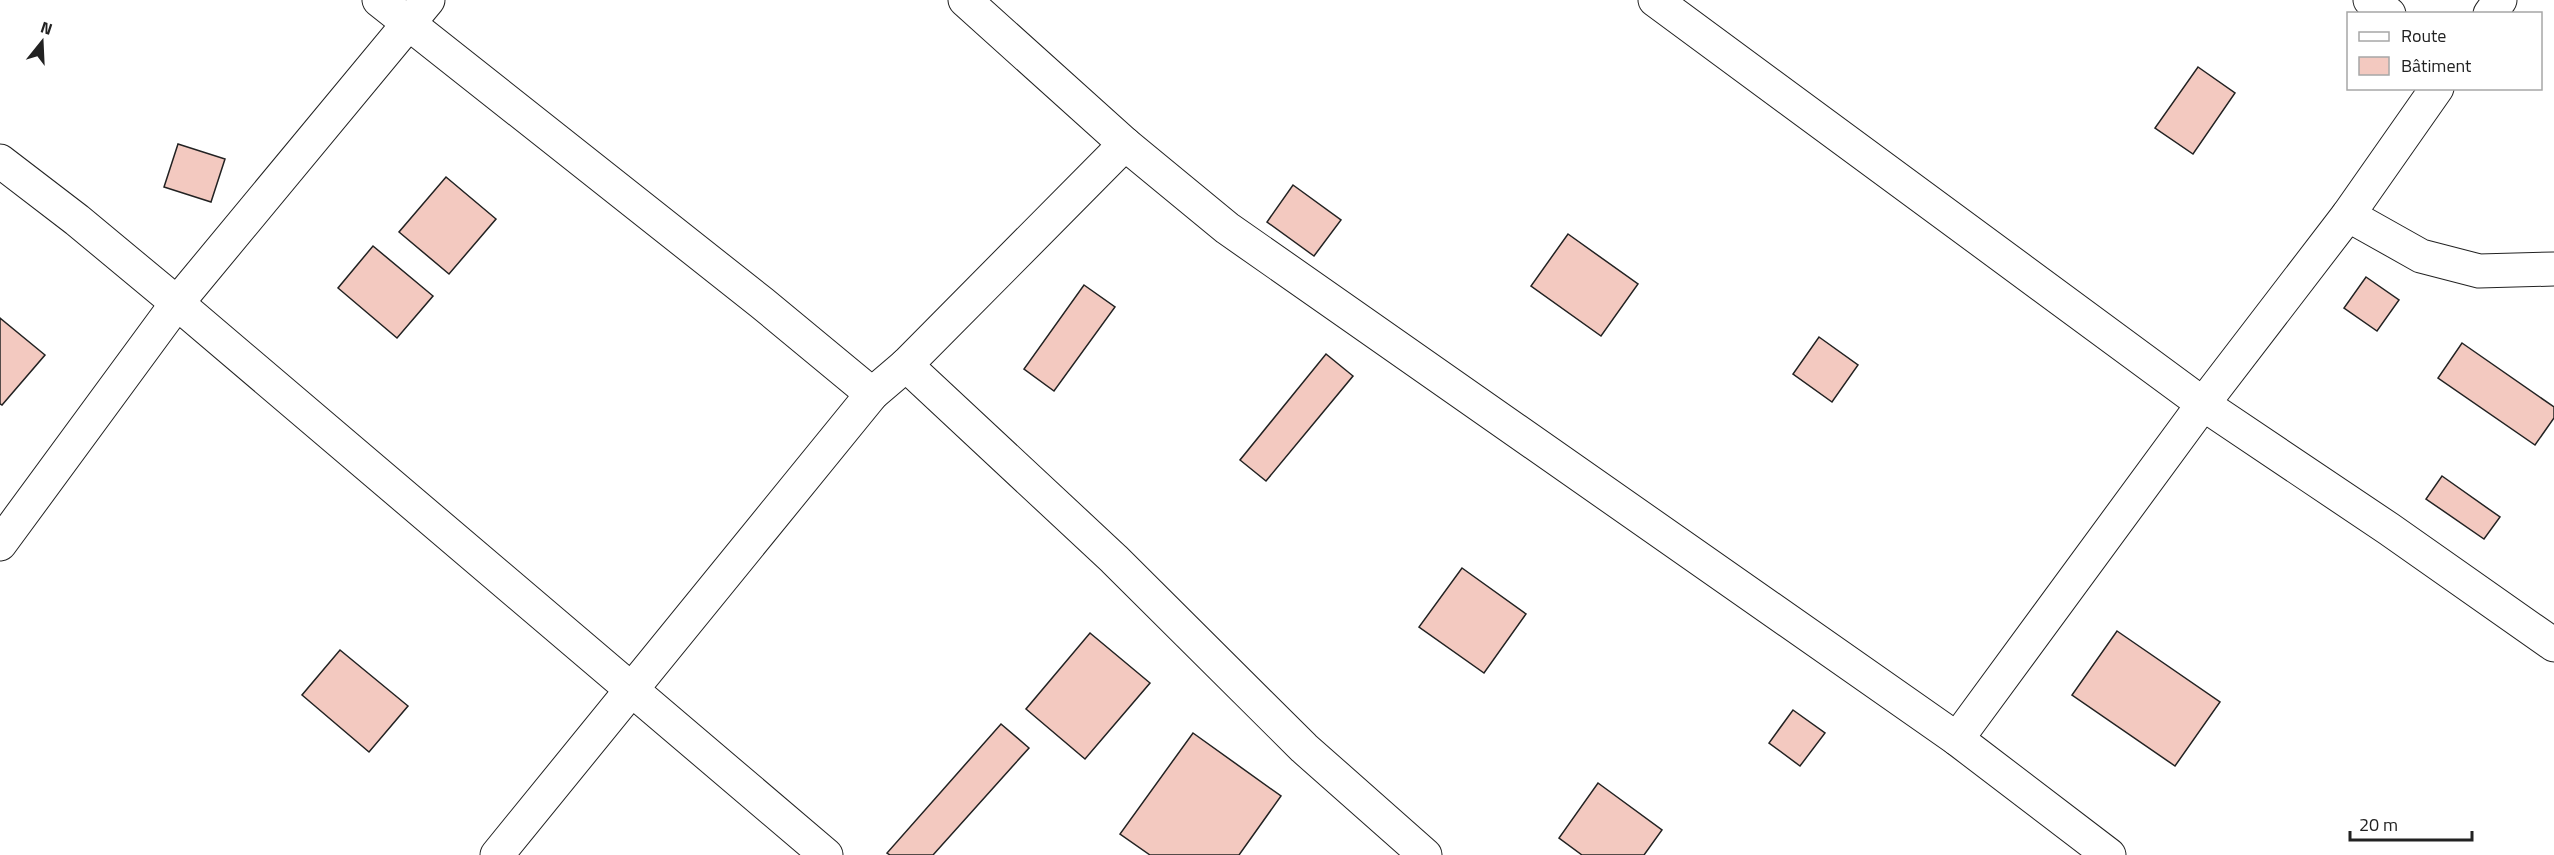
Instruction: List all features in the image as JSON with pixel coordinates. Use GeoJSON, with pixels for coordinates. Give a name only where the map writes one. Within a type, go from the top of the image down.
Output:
{"type":"FeatureCollection","features":[{"type":"Feature","properties":{"kind":"street"},"geometry":{"type":"LineString","coordinates":[[379,0],[418,11],[872,394]]}},
{"type":"Feature","properties":{"kind":"street"},"geometry":{"type":"LineString","coordinates":[[965,0],[1125,144],[1227,228],[1957,739],[2109,855]]}},
{"type":"Feature","properties":{"kind":"street"},"geometry":{"type":"LineString","coordinates":[[1655,0],[2203,404],[2389,529],[2554,645]]}},
{"type":"Feature","properties":{"kind":"street"},"geometry":{"type":"LineString","coordinates":[[2370,0],[2387,12]]}},
{"type":"Feature","properties":{"kind":"street"},"geometry":{"type":"LineString","coordinates":[[0,544],[177,303],[418,11]]}},
{"type":"Feature","properties":{"kind":"street"},"geometry":{"type":"LineString","coordinates":[[1957,739],[2203,404],[2348,214],[2437,90]]}},
{"type":"Feature","properties":{"kind":"street"},"geometry":{"type":"LineString","coordinates":[[497,855],[632,692],[872,394],[906,365],[1125,144]]}},
{"type":"Feature","properties":{"kind":"street"},"geometry":{"type":"LineString","coordinates":[[0,161],[77,220],[177,303],[826,855]]}},
{"type":"Feature","properties":{"kind":"street"},"geometry":{"type":"LineString","coordinates":[[2348,214],[2421,256],[2480,272],[2554,269]]}},
{"type":"Feature","properties":{"kind":"street"},"geometry":{"type":"LineString","coordinates":[[906,365],[1114,559],[1304,748],[1425,855]]}},
{"type":"Feature","properties":{"kind":"building"},"geometry":{"type":"Polygon","coordinates":[[[2198,67],[2235,93],[2193,154],[2155,128],[2198,67]]]}},
{"type":"Feature","properties":{"kind":"building"},"geometry":{"type":"Polygon","coordinates":[[[178,144],[225,159],[211,202],[164,187],[178,144]]]}},
{"type":"Feature","properties":{"kind":"building"},"geometry":{"type":"Polygon","coordinates":[[[446,177],[496,219],[449,274],[399,232],[446,177]]]}},
{"type":"Feature","properties":{"kind":"building"},"geometry":{"type":"Polygon","coordinates":[[[1293,185],[1341,220],[1314,256],[1267,222],[1293,185]]]}},
{"type":"Feature","properties":{"kind":"building"},"geometry":{"type":"Polygon","coordinates":[[[1568,234],[1638,284],[1601,336],[1531,286],[1568,234]]]}},
{"type":"Feature","properties":{"kind":"building"},"geometry":{"type":"Polygon","coordinates":[[[373,246],[433,296],[397,338],[338,288],[373,246]]]}},
{"type":"Feature","properties":{"kind":"building"},"geometry":{"type":"Polygon","coordinates":[[[2366,277],[2399,300],[2377,331],[2344,308],[2366,277]]]}},
{"type":"Feature","properties":{"kind":"building"},"geometry":{"type":"Polygon","coordinates":[[[1084,285],[1115,307],[1054,391],[1024,369],[1084,285]]]}},
{"type":"Feature","properties":{"kind":"building"},"geometry":{"type":"Polygon","coordinates":[[[0,318],[45,355],[2,405],[0,404],[0,318]]]}},
{"type":"Feature","properties":{"kind":"building"},"geometry":{"type":"Polygon","coordinates":[[[1819,337],[1858,365],[1832,402],[1793,374],[1819,337]]]}},
{"type":"Feature","properties":{"kind":"building"},"geometry":{"type":"Polygon","coordinates":[[[2462,343],[2554,407],[2554,418],[2535,445],[2438,378],[2462,343]]]}},
{"type":"Feature","properties":{"kind":"building"},"geometry":{"type":"Polygon","coordinates":[[[1326,354],[1353,376],[1266,481],[1240,460],[1326,354]]]}},
{"type":"Feature","properties":{"kind":"building"},"geometry":{"type":"Polygon","coordinates":[[[2442,476],[2500,517],[2484,539],[2426,499],[2442,476]]]}},
{"type":"Feature","properties":{"kind":"building"},"geometry":{"type":"Polygon","coordinates":[[[1462,568],[1526,614],[1484,673],[1419,627],[1462,568]]]}},
{"type":"Feature","properties":{"kind":"building"},"geometry":{"type":"Polygon","coordinates":[[[2117,631],[2220,702],[2175,766],[2072,695],[2117,631]]]}},
{"type":"Feature","properties":{"kind":"building"},"geometry":{"type":"Polygon","coordinates":[[[1090,633],[1150,683],[1085,759],[1026,709],[1090,633]]]}},
{"type":"Feature","properties":{"kind":"building"},"geometry":{"type":"Polygon","coordinates":[[[340,650],[408,706],[369,752],[302,695],[340,650]]]}},
{"type":"Feature","properties":{"kind":"building"},"geometry":{"type":"Polygon","coordinates":[[[1793,710],[1825,733],[1800,766],[1769,743],[1793,710]]]}},
{"type":"Feature","properties":{"kind":"building"},"geometry":{"type":"Polygon","coordinates":[[[1001,724],[1029,748],[933,855],[890,855],[887,853],[1001,724]]]}},
{"type":"Feature","properties":{"kind":"building"},"geometry":{"type":"Polygon","coordinates":[[[1193,733],[1281,796],[1239,855],[1150,855],[1120,834],[1193,733]]]}},
{"type":"Feature","properties":{"kind":"building"},"geometry":{"type":"Polygon","coordinates":[[[1598,783],[1662,830],[1644,855],[1582,855],[1559,838],[1598,783]]]}}]}
